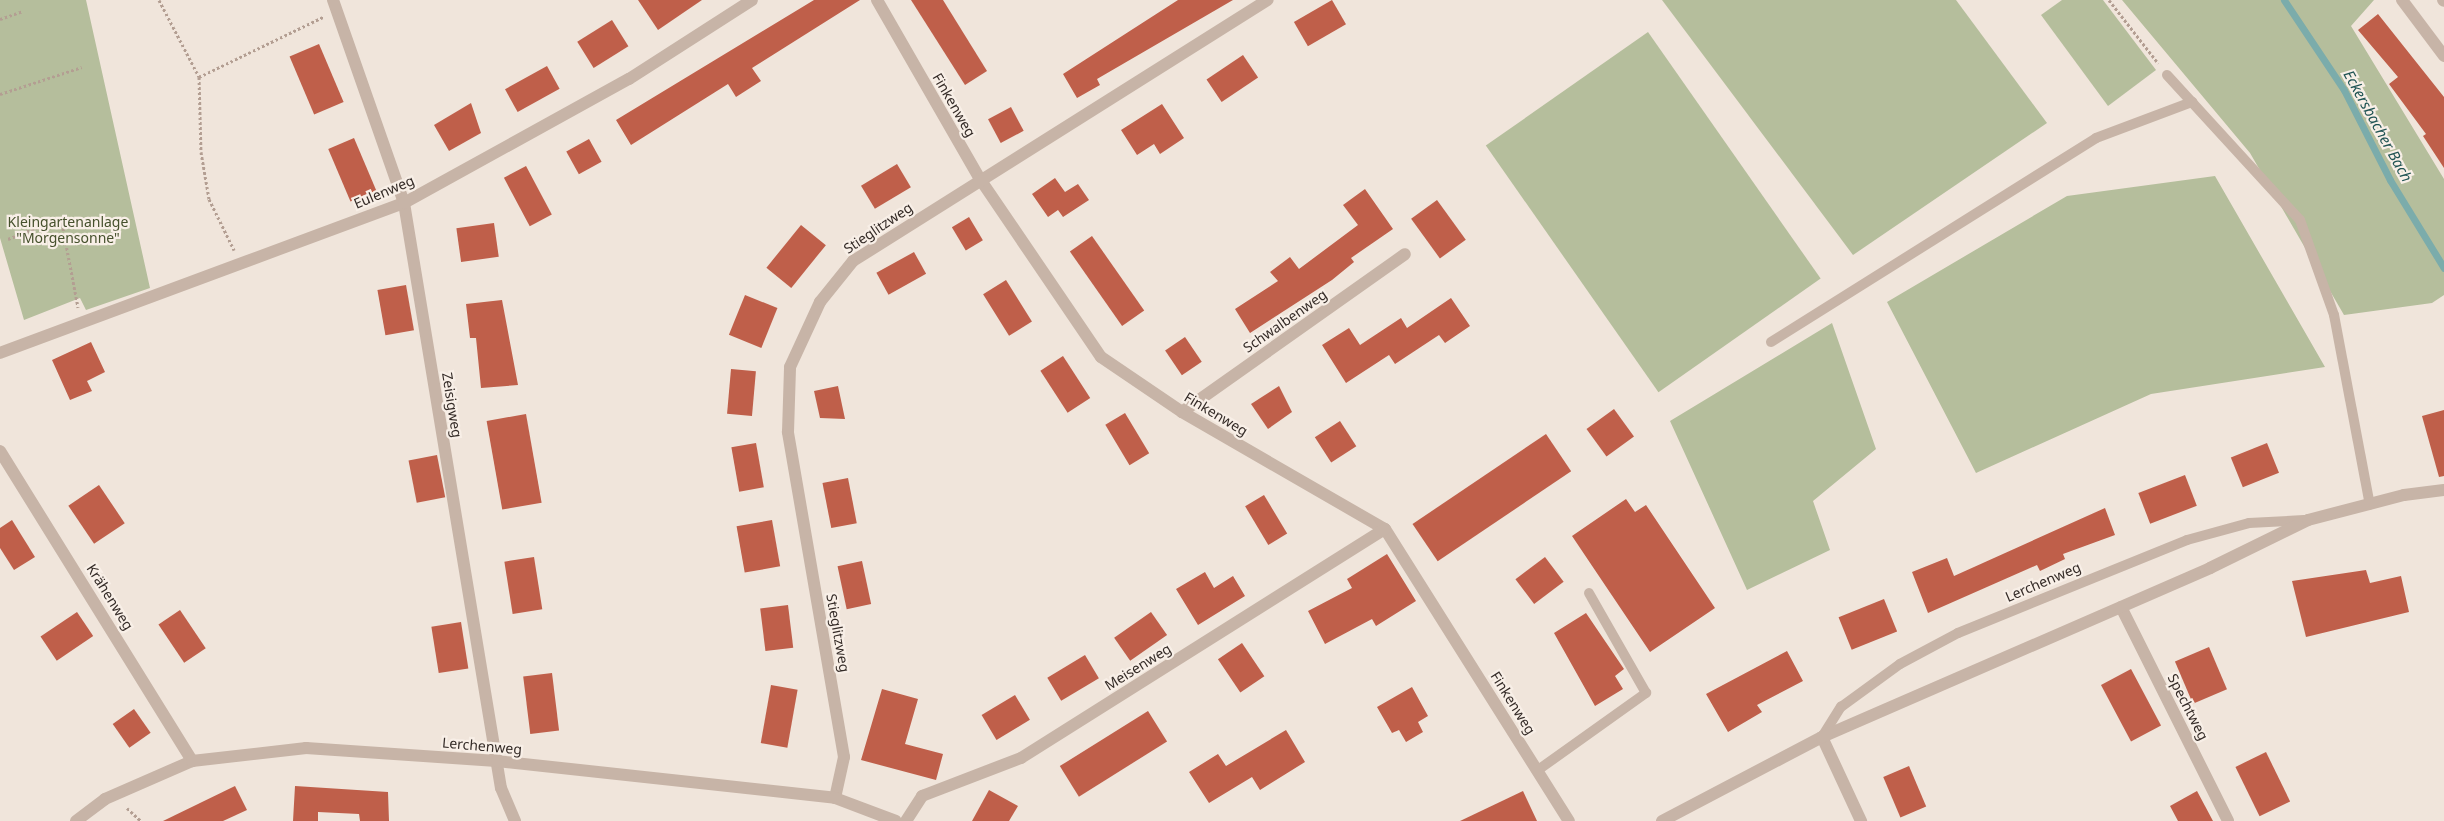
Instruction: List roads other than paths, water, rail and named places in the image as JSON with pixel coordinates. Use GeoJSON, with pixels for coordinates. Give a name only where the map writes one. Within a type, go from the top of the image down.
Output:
{"type":"FeatureCollection","features":[{"type":"Feature","properties":{"kind":"street","name":"Eulenweg"},"geometry":{"type":"LineString","coordinates":[[0,353],[404,203],[629,79],[752,0]]}},
{"type":"Feature","properties":{"kind":"street","name":"Finkenweg"},"geometry":{"type":"LineString","coordinates":[[877,0],[980,179],[1101,357],[1182,412],[1385,529],[1570,821]]}},
{"type":"Feature","properties":{"kind":"street","name":"Stieglitzweg"},"geometry":{"type":"LineString","coordinates":[[835,798],[844,756],[788,432],[790,367],[820,302],[853,261],[980,179],[1268,0]]}},
{"type":"Feature","properties":{"kind":"street"},"geometry":{"type":"LineString","coordinates":[[2402,0],[2444,56]]}},
{"type":"Feature","properties":{"kind":"street","name":"Zeisigweg"},"geometry":{"type":"LineString","coordinates":[[335,5],[404,203],[496,761],[501,788],[515,821]]}},
{"type":"Feature","properties":{"kind":"street","name":"Schwalbenweg"},"geometry":{"type":"LineString","coordinates":[[1182,412],[1405,254]]}},
{"type":"Feature","properties":{"kind":"street","name":"Krähenweg"},"geometry":{"type":"LineString","coordinates":[[0,452],[192,761]]}},
{"type":"Feature","properties":{"kind":"street","name":"Lerchenweg"},"geometry":{"type":"LineString","coordinates":[[1662,821],[1822,737],[2121,607],[2308,520],[2444,490]]}},
{"type":"Feature","properties":{"kind":"street","name":"Meisenweg"},"geometry":{"type":"LineString","coordinates":[[906,821],[922,796],[1021,758],[1385,529]]}},
{"type":"Feature","properties":{"kind":"street","name":"Spechtweg"},"geometry":{"type":"LineString","coordinates":[[2121,607],[2228,821]]}},
{"type":"Feature","properties":{"kind":"street"},"geometry":{"type":"LineString","coordinates":[[1822,737],[1861,821]]}},
{"type":"Feature","properties":{"kind":"street","name":"Lerchenweg"},"geometry":{"type":"LineString","coordinates":[[76,821],[105,799],[192,761],[306,748],[496,761],[835,798],[896,821]]}},
{"type":"Feature","properties":{"kind":"lane"},"geometry":{"type":"LineString","coordinates":[[2168,75],[2300,220],[2334,315],[2370,505]]}},
{"type":"Feature","properties":{"kind":"lane"},"geometry":{"type":"LineString","coordinates":[[1771,342],[2096,138],[2192,102]]}},
{"type":"Feature","properties":{"kind":"lane","name":"Lerchenweg"},"geometry":{"type":"LineString","coordinates":[[1822,737],[1841,707],[1900,664],[1958,633],[2186,540],[2248,523],[2308,520]]}},
{"type":"Feature","properties":{"kind":"lane"},"geometry":{"type":"LineString","coordinates":[[1538,770],[1646,693],[1589,593]]}},
{"type":"Feature","properties":{"kind":"waterway","name":"Eckersbacher Bach"},"geometry":{"type":"LineString","coordinates":[[2284,0],[2344,90],[2390,180],[2444,268]]}},
{"type":"Feature","properties":{"kind":"park label","name":"Kleingartenanlage \"Morgensonne\""},"geometry":{"type":"Point","coordinates":[68,230]}}]}
